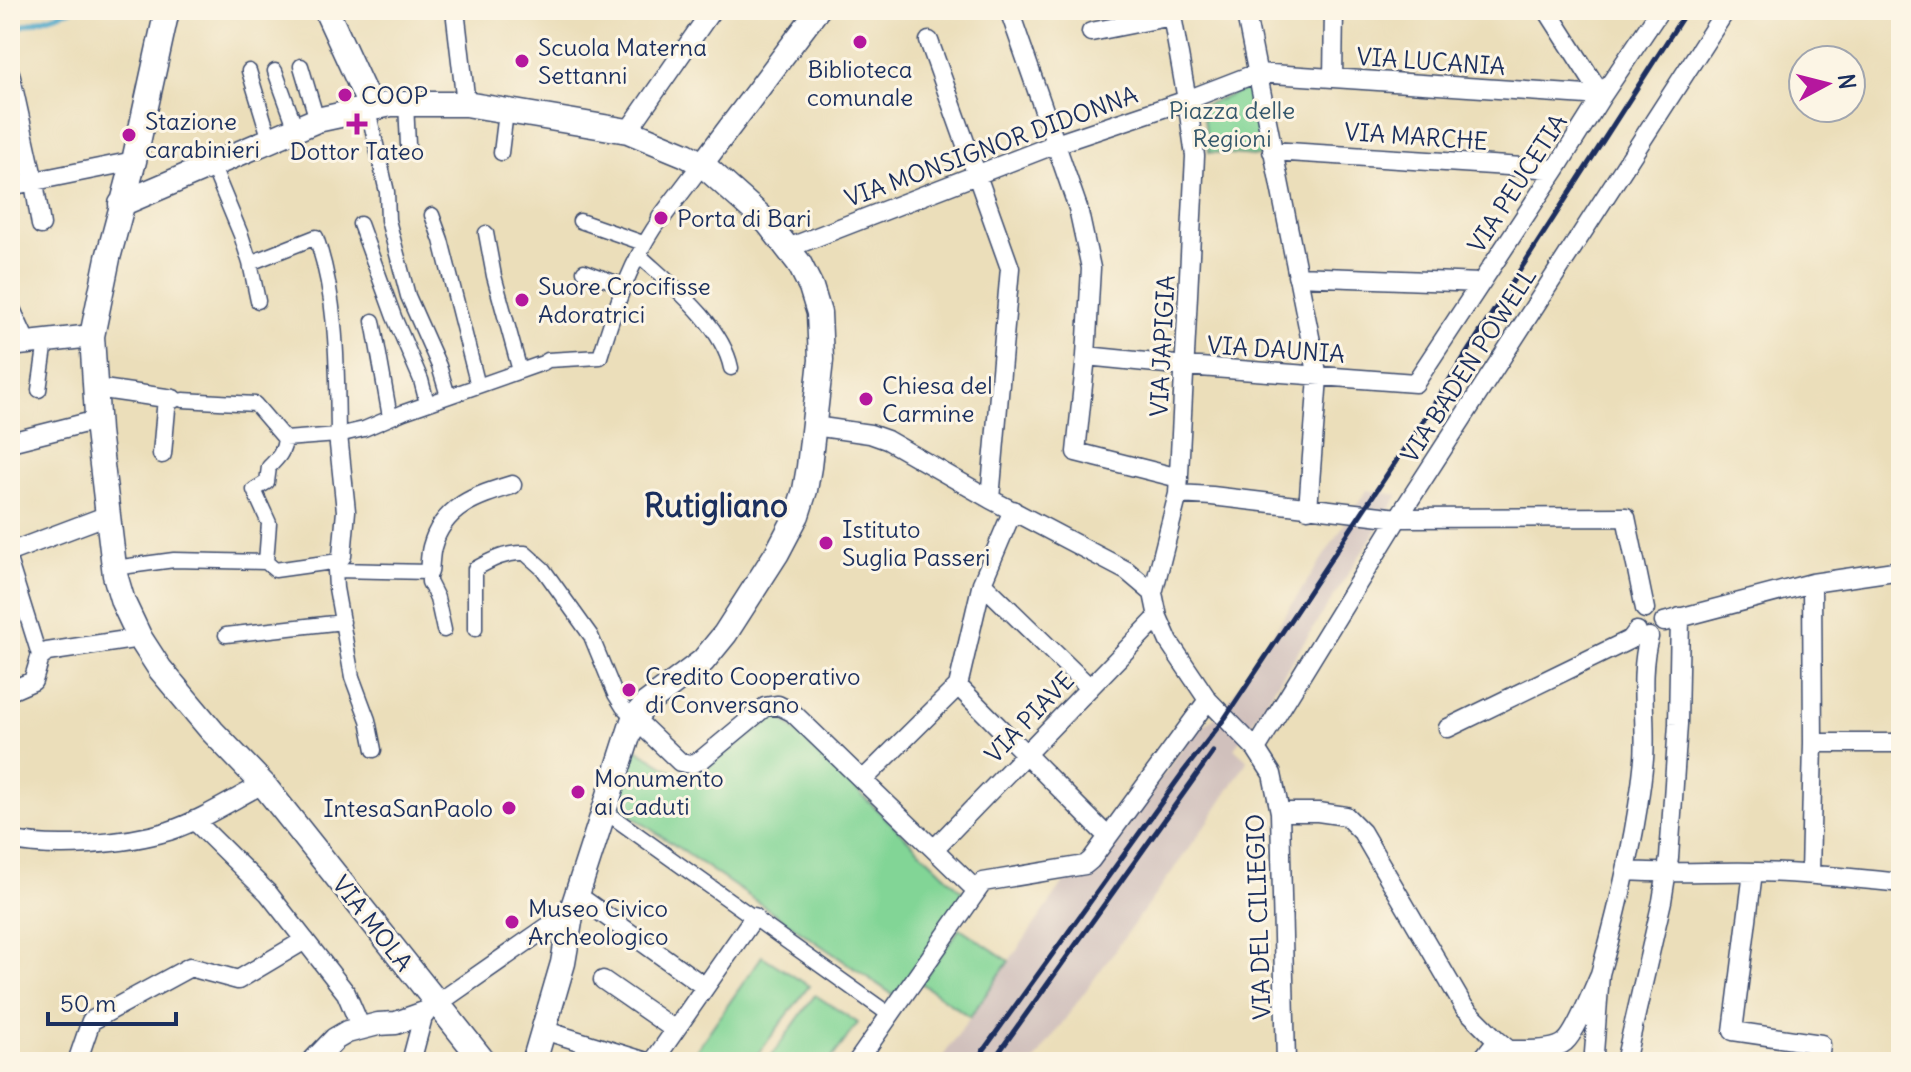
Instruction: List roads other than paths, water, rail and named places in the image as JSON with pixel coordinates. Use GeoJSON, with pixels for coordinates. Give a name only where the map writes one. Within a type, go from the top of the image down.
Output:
{"type":"FeatureCollection","features":[{"type":"Feature","properties":{"kind":"main road","name":"VIA MOLA"},"geometry":{"type":"LineString","coordinates":[[167,10],[92,336],[97,420],[114,568],[123,602],[140,638],[160,669],[203,721],[263,784],[430,1008],[484,1062]]}},
{"type":"Feature","properties":{"kind":"main road"},"geometry":{"type":"LineString","coordinates":[[326,10],[366,97],[368,110]]}},
{"type":"Feature","properties":{"kind":"main road"},"geometry":{"type":"LineString","coordinates":[[121,204],[307,125],[391,104],[466,104],[628,131],[686,155],[702,164],[768,223],[799,263],[811,287],[819,313],[821,360],[809,467],[797,515],[777,553],[725,634],[703,661],[646,704],[634,718],[574,903],[563,963],[534,1062]]}},
{"type":"Feature","properties":{"kind":"street"},"geometry":{"type":"LineString","coordinates":[[455,10],[466,104]]}},
{"type":"Feature","properties":{"kind":"street"},"geometry":{"type":"LineString","coordinates":[[628,131],[712,10]]}},
{"type":"Feature","properties":{"kind":"street"},"geometry":{"type":"LineString","coordinates":[[285,439],[338,435],[364,429],[548,360],[600,357],[624,286],[641,249],[658,222],[818,10]]}},
{"type":"Feature","properties":{"kind":"street"},"geometry":{"type":"LineString","coordinates":[[1009,10],[1078,208],[1091,268],[1076,452],[1212,496],[1308,509],[1398,518],[1626,517],[1645,609]]}},
{"type":"Feature","properties":{"kind":"street"},"geometry":{"type":"LineString","coordinates":[[1245,10],[1318,377],[1308,509]]}},
{"type":"Feature","properties":{"kind":"street"},"geometry":{"type":"LineString","coordinates":[[1333,78],[1334,10]]}},
{"type":"Feature","properties":{"kind":"street"},"geometry":{"type":"LineString","coordinates":[[1547,10],[1602,96]]}},
{"type":"Feature","properties":{"kind":"street","name":"VIA PEUCETIA"},"geometry":{"type":"LineString","coordinates":[[1415,383],[1660,10]]}},
{"type":"Feature","properties":{"kind":"street","name":"VIA BADEN POWELL"},"geometry":{"type":"LineString","coordinates":[[1256,749],[1398,518],[1726,10]]}},
{"type":"Feature","properties":{"kind":"street"},"geometry":{"type":"LineString","coordinates":[[1091,32],[1171,13]]}},
{"type":"Feature","properties":{"kind":"street","name":"VIA JAPIGIA"},"geometry":{"type":"LineString","coordinates":[[1153,593],[1178,486],[1195,156],[1171,13]]}},
{"type":"Feature","properties":{"kind":"street"},"geometry":{"type":"LineString","coordinates":[[929,41],[1010,268],[990,499]]}},
{"type":"Feature","properties":{"kind":"street"},"geometry":{"type":"LineString","coordinates":[[301,66],[307,125]]}},
{"type":"Feature","properties":{"kind":"street"},"geometry":{"type":"LineString","coordinates":[[249,71],[270,140]]}},
{"type":"Feature","properties":{"kind":"street"},"geometry":{"type":"LineString","coordinates":[[275,71],[307,125]]}},
{"type":"Feature","properties":{"kind":"street"},"geometry":{"type":"LineString","coordinates":[[10,73],[41,225]]}},
{"type":"Feature","properties":{"kind":"street","name":"VIA MONSIGNOR DIDONNA"},"geometry":{"type":"LineString","coordinates":[[788,248],[1056,144],[1257,73]]}},
{"type":"Feature","properties":{"kind":"street","name":"VIA LUCANIA"},"geometry":{"type":"LineString","coordinates":[[1257,73],[1602,96]]}},
{"type":"Feature","properties":{"kind":"street"},"geometry":{"type":"LineString","coordinates":[[406,103],[408,145]]}},
{"type":"Feature","properties":{"kind":"street"},"geometry":{"type":"LineString","coordinates":[[368,110],[387,192],[388,220],[408,296],[439,366],[448,396]]}},
{"type":"Feature","properties":{"kind":"street"},"geometry":{"type":"LineString","coordinates":[[501,153],[506,112]]}},
{"type":"Feature","properties":{"kind":"street","name":"VIA MARCHE"},"geometry":{"type":"LineString","coordinates":[[1272,151],[1556,169]]}},
{"type":"Feature","properties":{"kind":"street"},"geometry":{"type":"LineString","coordinates":[[10,186],[134,161]]}},
{"type":"Feature","properties":{"kind":"street"},"geometry":{"type":"LineString","coordinates":[[212,165],[241,235],[258,301]]}},
{"type":"Feature","properties":{"kind":"street"},"geometry":{"type":"LineString","coordinates":[[432,215],[478,386]]}},
{"type":"Feature","properties":{"kind":"street"},"geometry":{"type":"LineString","coordinates":[[580,221],[641,249],[695,306],[727,352],[731,368]]}},
{"type":"Feature","properties":{"kind":"street"},"geometry":{"type":"LineString","coordinates":[[360,224],[421,380],[427,403]]}},
{"type":"Feature","properties":{"kind":"street"},"geometry":{"type":"LineString","coordinates":[[486,233],[494,276],[520,371]]}},
{"type":"Feature","properties":{"kind":"street"},"geometry":{"type":"LineString","coordinates":[[250,263],[316,237],[329,280],[336,355],[338,435],[346,511],[339,562],[343,622],[352,677],[368,720],[374,750]]}},
{"type":"Feature","properties":{"kind":"street"},"geometry":{"type":"LineString","coordinates":[[584,271],[624,286]]}},
{"type":"Feature","properties":{"kind":"street"},"geometry":{"type":"LineString","coordinates":[[1297,276],[1481,283]]}},
{"type":"Feature","properties":{"kind":"street"},"geometry":{"type":"LineString","coordinates":[[10,307],[39,390]]}},
{"type":"Feature","properties":{"kind":"street"},"geometry":{"type":"LineString","coordinates":[[373,321],[390,417]]}},
{"type":"Feature","properties":{"kind":"street"},"geometry":{"type":"LineString","coordinates":[[21,345],[92,336]]}},
{"type":"Feature","properties":{"kind":"street","name":"VIA DAUNIA"},"geometry":{"type":"LineString","coordinates":[[1086,356],[1415,383]]}},
{"type":"Feature","properties":{"kind":"street"},"geometry":{"type":"LineString","coordinates":[[96,388],[174,399],[255,404],[285,439],[280,456],[269,467],[267,482],[254,490],[269,523],[266,562]]}},
{"type":"Feature","properties":{"kind":"street"},"geometry":{"type":"LineString","coordinates":[[162,454],[174,399]]}},
{"type":"Feature","properties":{"kind":"street"},"geometry":{"type":"LineString","coordinates":[[10,442],[97,420]]}},
{"type":"Feature","properties":{"kind":"street"},"geometry":{"type":"LineString","coordinates":[[814,426],[870,434],[887,440],[990,499],[1127,571],[1153,593]]}},
{"type":"Feature","properties":{"kind":"street"},"geometry":{"type":"LineString","coordinates":[[444,630],[437,598],[429,582],[432,547],[442,524],[456,507],[512,485]]}},
{"type":"Feature","properties":{"kind":"street"},"geometry":{"type":"LineString","coordinates":[[863,780],[958,686],[982,583],[1013,510]]}},
{"type":"Feature","properties":{"kind":"street"},"geometry":{"type":"LineString","coordinates":[[10,552],[108,515]]}},
{"type":"Feature","properties":{"kind":"street"},"geometry":{"type":"LineString","coordinates":[[475,629],[475,569],[499,557],[525,553],[543,569],[591,636],[623,707],[680,762],[691,764],[701,760],[765,707],[778,705],[792,712],[977,891]]}},
{"type":"Feature","properties":{"kind":"street"},"geometry":{"type":"LineString","coordinates":[[114,568],[174,560],[266,562],[275,570],[339,562],[429,572]]}},
{"type":"Feature","properties":{"kind":"street"},"geometry":{"type":"LineString","coordinates":[[10,562],[40,658]]}},
{"type":"Feature","properties":{"kind":"street"},"geometry":{"type":"LineString","coordinates":[[1448,728],[1631,639],[1643,634],[1654,636],[1672,619],[1812,583],[1901,570]]}},
{"type":"Feature","properties":{"kind":"street"},"geometry":{"type":"LineString","coordinates":[[982,583],[1090,688]]}},
{"type":"Feature","properties":{"kind":"street"},"geometry":{"type":"LineString","coordinates":[[1810,874],[1812,583]]}},
{"type":"Feature","properties":{"kind":"street","name":"VIA DEL CILIEGIO"},"geometry":{"type":"LineString","coordinates":[[1153,593],[1158,617],[1169,642],[1208,700],[1256,749],[1272,774],[1280,812],[1286,1062]]}},
{"type":"Feature","properties":{"kind":"street"},"geometry":{"type":"LineString","coordinates":[[1554,1062],[1556,1053],[1578,1023],[1600,974],[1640,801],[1645,749],[1647,646],[1643,634],[1635,627],[1636,618],[1645,609],[1672,619]]}},
{"type":"Feature","properties":{"kind":"street","name":"VIA PIAVE"},"geometry":{"type":"LineString","coordinates":[[934,849],[1158,617]]}},
{"type":"Feature","properties":{"kind":"street"},"geometry":{"type":"LineString","coordinates":[[1625,1062],[1667,873],[1678,724],[1672,619]]}},
{"type":"Feature","properties":{"kind":"street"},"geometry":{"type":"LineString","coordinates":[[226,635],[343,622]]}},
{"type":"Feature","properties":{"kind":"street"},"geometry":{"type":"LineString","coordinates":[[10,691],[33,681],[40,658],[47,652],[140,638]]}},
{"type":"Feature","properties":{"kind":"street"},"geometry":{"type":"LineString","coordinates":[[958,686],[1108,837]]}},
{"type":"Feature","properties":{"kind":"street"},"geometry":{"type":"LineString","coordinates":[[857,1062],[983,882],[1085,865],[1208,700]]}},
{"type":"Feature","properties":{"kind":"street"},"geometry":{"type":"LineString","coordinates":[[1813,743],[1901,743]]}},
{"type":"Feature","properties":{"kind":"street"},"geometry":{"type":"LineString","coordinates":[[10,840],[44,845],[134,839],[169,831],[263,784]]}},
{"type":"Feature","properties":{"kind":"street"},"geometry":{"type":"LineString","coordinates":[[603,810],[890,1015]]}},
{"type":"Feature","properties":{"kind":"street"},"geometry":{"type":"LineString","coordinates":[[1280,812],[1346,816],[1362,832],[1464,1007],[1503,1045],[1528,1062]]}},
{"type":"Feature","properties":{"kind":"street"},"geometry":{"type":"LineString","coordinates":[[194,820],[268,893],[346,993],[361,1028]]}},
{"type":"Feature","properties":{"kind":"street"},"geometry":{"type":"LineString","coordinates":[[1626,871],[1810,874],[1901,883]]}},
{"type":"Feature","properties":{"kind":"street"},"geometry":{"type":"LineString","coordinates":[[1753,872],[1733,1031],[1821,1044],[1819,1062]]}},
{"type":"Feature","properties":{"kind":"street"},"geometry":{"type":"LineString","coordinates":[[313,1062],[335,1039],[361,1028],[396,1023],[430,1008],[574,903],[705,987]]}},
{"type":"Feature","properties":{"kind":"street"},"geometry":{"type":"LineString","coordinates":[[543,1030],[650,1062],[754,917]]}},
{"type":"Feature","properties":{"kind":"street"},"geometry":{"type":"LineString","coordinates":[[77,1062],[91,1021],[190,967],[238,980],[305,940]]}},
{"type":"Feature","properties":{"kind":"street"},"geometry":{"type":"LineString","coordinates":[[1594,1058],[1600,974]]}},
{"type":"Feature","properties":{"kind":"street"},"geometry":{"type":"LineString","coordinates":[[603,980],[675,1030]]}},
{"type":"Feature","properties":{"kind":"street"},"geometry":{"type":"LineString","coordinates":[[411,1062],[430,1008]]}},
{"type":"Feature","properties":{"kind":"street"},"geometry":{"type":"LineString","coordinates":[[1480,1062],[1503,1045],[1547,1048],[1578,1041],[1590,1047],[1594,1058]]}},
{"type":"Feature","properties":{"kind":"waterway"},"geometry":{"type":"LineString","coordinates":[[10,30],[71,10]]}},
{"type":"Feature","properties":{"kind":"railway"},"geometry":{"type":"LineString","coordinates":[[975,1062],[1225,718],[1434,404],[1687,10]]}},
{"type":"Feature","properties":{"kind":"railway"},"geometry":{"type":"LineString","coordinates":[[992,1062],[1213,752]]}},
{"type":"Feature","properties":{"kind":"place","name":"Biblioteca comunale"},"geometry":{"type":"Point","coordinates":[860,42]}},
{"type":"Feature","properties":{"kind":"place","name":"Scuola Materna Settanni"},"geometry":{"type":"Point","coordinates":[522,61]}},
{"type":"Feature","properties":{"kind":"place","name":"COOP"},"geometry":{"type":"Point","coordinates":[345,95]}},
{"type":"Feature","properties":{"kind":"place","name":"Dottor Tateo"},"geometry":{"type":"Point","coordinates":[357,124]}},
{"type":"Feature","properties":{"kind":"place","name":"Stazione carabinieri"},"geometry":{"type":"Point","coordinates":[129,135]}},
{"type":"Feature","properties":{"kind":"place","name":"Porta di Bari"},"geometry":{"type":"Point","coordinates":[661,218]}},
{"type":"Feature","properties":{"kind":"place","name":"Suore Crocifisse Adoratrici"},"geometry":{"type":"Point","coordinates":[522,300]}},
{"type":"Feature","properties":{"kind":"place","name":"Chiesa del Carmine"},"geometry":{"type":"Point","coordinates":[866,399]}},
{"type":"Feature","properties":{"kind":"place","name":"Istituto Suglia Passeri"},"geometry":{"type":"Point","coordinates":[826,543]}},
{"type":"Feature","properties":{"kind":"place","name":"Credito Cooperativo di Conversano"},"geometry":{"type":"Point","coordinates":[629,690]}},
{"type":"Feature","properties":{"kind":"place","name":"Monumento ai Caduti"},"geometry":{"type":"Point","coordinates":[578,792]}},
{"type":"Feature","properties":{"kind":"place","name":"IntesaSanPaolo"},"geometry":{"type":"Point","coordinates":[509,808]}},
{"type":"Feature","properties":{"kind":"place","name":"Museo Civico Archeologico"},"geometry":{"type":"Point","coordinates":[512,922]}},
{"type":"Feature","properties":{"kind":"district","name":"Rutigliano"},"geometry":{"type":"Point","coordinates":[716,505]}},
{"type":"Feature","properties":{"kind":"park label","name":"Piazza delle Regioni"},"geometry":{"type":"Point","coordinates":[1232,124]}}]}
